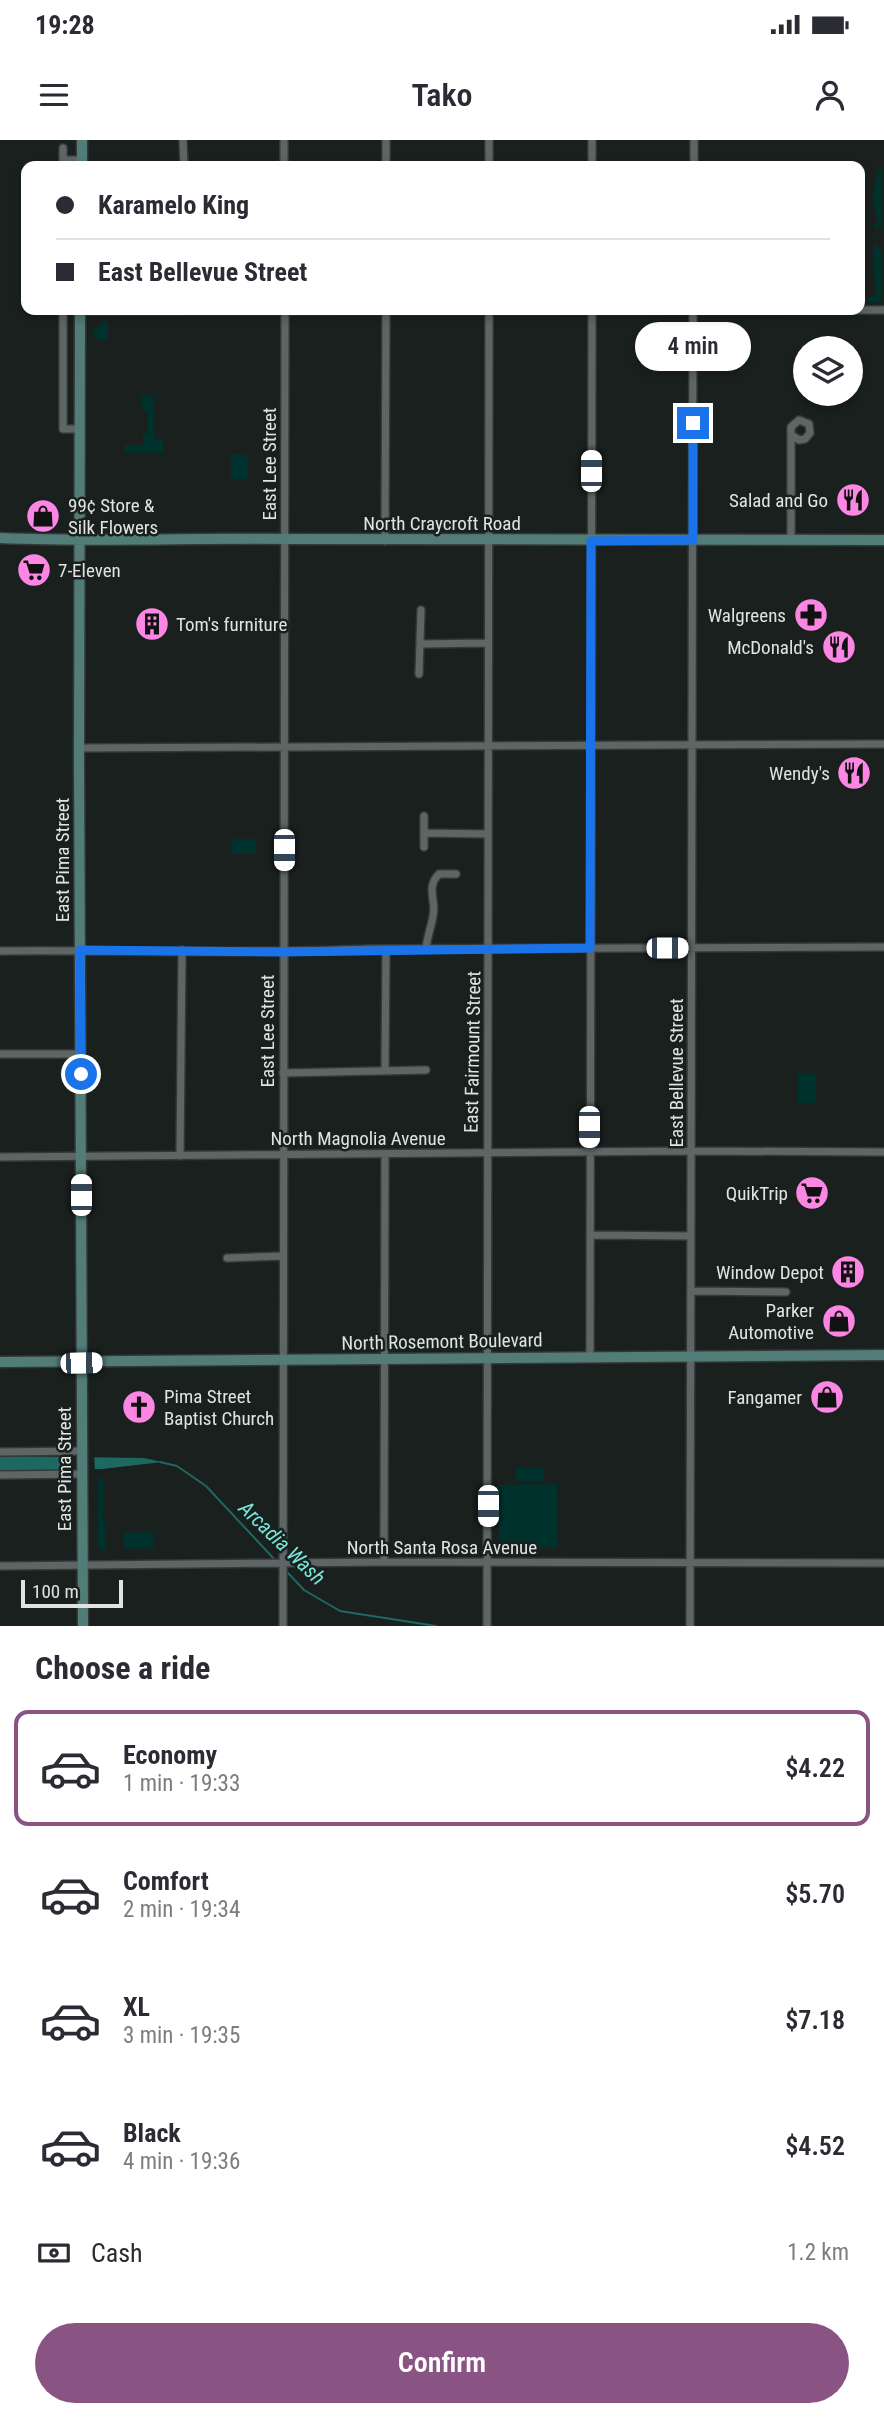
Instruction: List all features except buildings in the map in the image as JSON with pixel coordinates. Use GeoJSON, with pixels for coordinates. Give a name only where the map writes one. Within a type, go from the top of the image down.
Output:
{"type":"FeatureCollection","features":[{"type":"Feature","properties":{"kind":"street"},"geometry":{"type":"LineString","coordinates":[[82,140],[82,161]]}},
{"type":"Feature","properties":{"kind":"street"},"geometry":{"type":"LineString","coordinates":[[183,140],[184,161]]}},
{"type":"Feature","properties":{"kind":"street"},"geometry":{"type":"LineString","coordinates":[[284,140],[284,161]]}},
{"type":"Feature","properties":{"kind":"street"},"geometry":{"type":"LineString","coordinates":[[386,140],[386,161]]}},
{"type":"Feature","properties":{"kind":"street"},"geometry":{"type":"LineString","coordinates":[[489,140],[489,161]]}},
{"type":"Feature","properties":{"kind":"street"},"geometry":{"type":"LineString","coordinates":[[592,140],[592,161]]}},
{"type":"Feature","properties":{"kind":"street"},"geometry":{"type":"LineString","coordinates":[[694,140],[694,161]]}},
{"type":"Feature","properties":{"kind":"street"},"geometry":{"type":"LineString","coordinates":[[63,148],[63,161]]}},
{"type":"Feature","properties":{"kind":"street"},"geometry":{"type":"LineString","coordinates":[[865,310],[884,310]]}},
{"type":"Feature","properties":{"kind":"street"},"geometry":{"type":"LineString","coordinates":[[63,315],[63,429],[80,429]]}},
{"type":"Feature","properties":{"kind":"street","name":"East Pima Street"},"geometry":{"type":"LineString","coordinates":[[80,315],[83,1626]]}},
{"type":"Feature","properties":{"kind":"street","name":"East Lee Street"},"geometry":{"type":"LineString","coordinates":[[282,1626],[285,315]]}},
{"type":"Feature","properties":{"kind":"street"},"geometry":{"type":"LineString","coordinates":[[386,315],[386,541]]}},
{"type":"Feature","properties":{"kind":"street","name":"East Fairmount Street"},"geometry":{"type":"LineString","coordinates":[[487,1626],[489,315]]}},
{"type":"Feature","properties":{"kind":"street"},"geometry":{"type":"LineString","coordinates":[[590,1357],[592,315]]}},
{"type":"Feature","properties":{"kind":"street","name":"East Bellevue Street"},"geometry":{"type":"LineString","coordinates":[[690,1626],[693,315]]}},
{"type":"Feature","properties":{"kind":"street"},"geometry":{"type":"LineString","coordinates":[[791,540],[793,436]]}},
{"type":"Feature","properties":{"kind":"street","name":"North Craycroft Road"},"geometry":{"type":"LineString","coordinates":[[0,538],[80,541],[884,540]]}},
{"type":"Feature","properties":{"kind":"street"},"geometry":{"type":"LineString","coordinates":[[419,674],[421,610]]}},
{"type":"Feature","properties":{"kind":"street"},"geometry":{"type":"LineString","coordinates":[[420,644],[488,643]]}},
{"type":"Feature","properties":{"kind":"street"},"geometry":{"type":"LineString","coordinates":[[79,748],[884,744]]}},
{"type":"Feature","properties":{"kind":"street"},"geometry":{"type":"LineString","coordinates":[[424,816],[424,847]]}},
{"type":"Feature","properties":{"kind":"street"},"geometry":{"type":"LineString","coordinates":[[424,833],[488,834]]}},
{"type":"Feature","properties":{"kind":"street"},"geometry":{"type":"LineString","coordinates":[[426,949],[428,930],[434,913],[431,896],[433,879],[439,874],[456,874]]}},
{"type":"Feature","properties":{"kind":"street"},"geometry":{"type":"LineString","coordinates":[[0,951],[283,952],[884,947]]}},
{"type":"Feature","properties":{"kind":"street"},"geometry":{"type":"LineString","coordinates":[[180,1156],[182,950]]}},
{"type":"Feature","properties":{"kind":"street"},"geometry":{"type":"LineString","coordinates":[[385,1071],[386,950]]}},
{"type":"Feature","properties":{"kind":"street"},"geometry":{"type":"LineString","coordinates":[[0,1054],[81,1054]]}},
{"type":"Feature","properties":{"kind":"street"},"geometry":{"type":"LineString","coordinates":[[284,1073],[426,1070]]}},
{"type":"Feature","properties":{"kind":"street","name":"North Magnolia Avenue"},"geometry":{"type":"LineString","coordinates":[[0,1157],[884,1152]]}},
{"type":"Feature","properties":{"kind":"street"},"geometry":{"type":"LineString","coordinates":[[384,1562],[385,1154]]}},
{"type":"Feature","properties":{"kind":"street"},"geometry":{"type":"LineString","coordinates":[[591,1235],[691,1236]]}},
{"type":"Feature","properties":{"kind":"street"},"geometry":{"type":"LineString","coordinates":[[227,1258],[283,1256]]}},
{"type":"Feature","properties":{"kind":"street"},"geometry":{"type":"LineString","coordinates":[[691,1291],[786,1292]]}},
{"type":"Feature","properties":{"kind":"street","name":"North Rosemont Boulevard"},"geometry":{"type":"LineString","coordinates":[[0,1363],[884,1355]]}},
{"type":"Feature","properties":{"kind":"street"},"geometry":{"type":"LineString","coordinates":[[0,1452],[82,1452]]}},
{"type":"Feature","properties":{"kind":"street"},"geometry":{"type":"LineString","coordinates":[[0,1475],[82,1472]]}},
{"type":"Feature","properties":{"kind":"street","name":"North Santa Rosa Avenue"},"geometry":{"type":"LineString","coordinates":[[0,1566],[384,1562],[884,1563]]}},
{"type":"Feature","properties":{"kind":"shaded area"},"geometry":{"type":"Polygon","coordinates":[[[877,168],[882,170],[881,227],[874,228],[878,221],[873,198],[877,168]]]}},
{"type":"Feature","properties":{"kind":"shaded area"},"geometry":{"type":"Polygon","coordinates":[[[873,246],[877,246],[882,253],[881,300],[871,304],[866,297],[871,298],[877,293],[873,246]]]}},
{"type":"Feature","properties":{"kind":"shaded area"},"geometry":{"type":"Polygon","coordinates":[[[102,321],[108,321],[107,340],[95,340],[93,329],[97,329],[102,321]]]}},
{"type":"Feature","properties":{"kind":"shaded area"},"geometry":{"type":"Polygon","coordinates":[[[142,396],[153,396],[155,440],[163,440],[163,453],[125,453],[125,445],[143,445],[143,434],[148,434],[148,411],[142,410],[142,396]]]}},
{"type":"Feature","properties":{"kind":"shaded area"},"geometry":{"type":"Polygon","coordinates":[[[231,454],[248,455],[248,479],[231,479],[231,454]]]}},
{"type":"Feature","properties":{"kind":"shaded area"},"geometry":{"type":"Polygon","coordinates":[[[232,839],[256,839],[256,854],[232,854],[232,839]]]}},
{"type":"Feature","properties":{"kind":"shaded area"},"geometry":{"type":"Polygon","coordinates":[[[797,1073],[816,1073],[816,1103],[798,1103],[797,1073]]]}},
{"type":"Feature","properties":{"kind":"shaded area"},"geometry":{"type":"Polygon","coordinates":[[[0,1456],[144,1458],[162,1462],[102,1469],[0,1471],[0,1456]]]}},
{"type":"Feature","properties":{"kind":"shaded area"},"geometry":{"type":"Polygon","coordinates":[[[544,1467],[544,1481],[516,1482],[516,1468],[544,1467]]]}},
{"type":"Feature","properties":{"kind":"shaded area"},"geometry":{"type":"Polygon","coordinates":[[[104,1478],[103,1522],[106,1550],[98,1548],[98,1479],[104,1478]]]}},
{"type":"Feature","properties":{"kind":"shaded area"},"geometry":{"type":"Polygon","coordinates":[[[557,1484],[558,1548],[499,1547],[498,1485],[557,1484]]]}},
{"type":"Feature","properties":{"kind":"shaded area"},"geometry":{"type":"Polygon","coordinates":[[[153,1532],[154,1548],[124,1549],[123,1533],[153,1532]]]}},
{"type":"Feature","properties":{"kind":"pier"},"geometry":{"type":"Polygon","coordinates":[[[69,1454],[94,1454],[95,1471],[70,1472],[69,1454]]]}},
{"type":"Feature","properties":{"kind":"waterway","name":"Arcadia Wash"},"geometry":{"type":"LineString","coordinates":[[160,1462],[177,1466],[206,1486],[276,1561]]}},
{"type":"Feature","properties":{"kind":"waterway","name":"Arcadia Wash"},"geometry":{"type":"LineString","coordinates":[[287,1572],[304,1590],[340,1611],[436,1626]]}},
{"type":"Feature","properties":{"kind":"place","name":"Salad and Go"},"geometry":{"type":"Point","coordinates":[853,500]}},
{"type":"Feature","properties":{"kind":"place","name":"99¢ Store & Silk Flowers"},"geometry":{"type":"Point","coordinates":[43,516]}},
{"type":"Feature","properties":{"kind":"place","name":"7-Eleven"},"geometry":{"type":"Point","coordinates":[34,570]}},
{"type":"Feature","properties":{"kind":"place","name":"Walgreens"},"geometry":{"type":"Point","coordinates":[811,615]}},
{"type":"Feature","properties":{"kind":"place","name":"Tom's furniture"},"geometry":{"type":"Point","coordinates":[152,624]}},
{"type":"Feature","properties":{"kind":"place","name":"McDonald's"},"geometry":{"type":"Point","coordinates":[839,647]}},
{"type":"Feature","properties":{"kind":"place","name":"Wendy's"},"geometry":{"type":"Point","coordinates":[854,773]}},
{"type":"Feature","properties":{"kind":"place","name":"QuikTrip"},"geometry":{"type":"Point","coordinates":[812,1193]}},
{"type":"Feature","properties":{"kind":"place","name":"Window Depot"},"geometry":{"type":"Point","coordinates":[848,1272]}},
{"type":"Feature","properties":{"kind":"place","name":"Parker Automotive"},"geometry":{"type":"Point","coordinates":[839,1321]}},
{"type":"Feature","properties":{"kind":"place","name":"Fangamer"},"geometry":{"type":"Point","coordinates":[827,1397]}},
{"type":"Feature","properties":{"kind":"place","name":"Pima Street Baptist Church"},"geometry":{"type":"Point","coordinates":[139,1407]}},
{"type":"Feature","properties":{"kind":"route"},"geometry":{"type":"LineString","coordinates":[[81,1074],[80,950],[283,952],[590,948],[591,541],[693,540],[693,423]]}}]}
